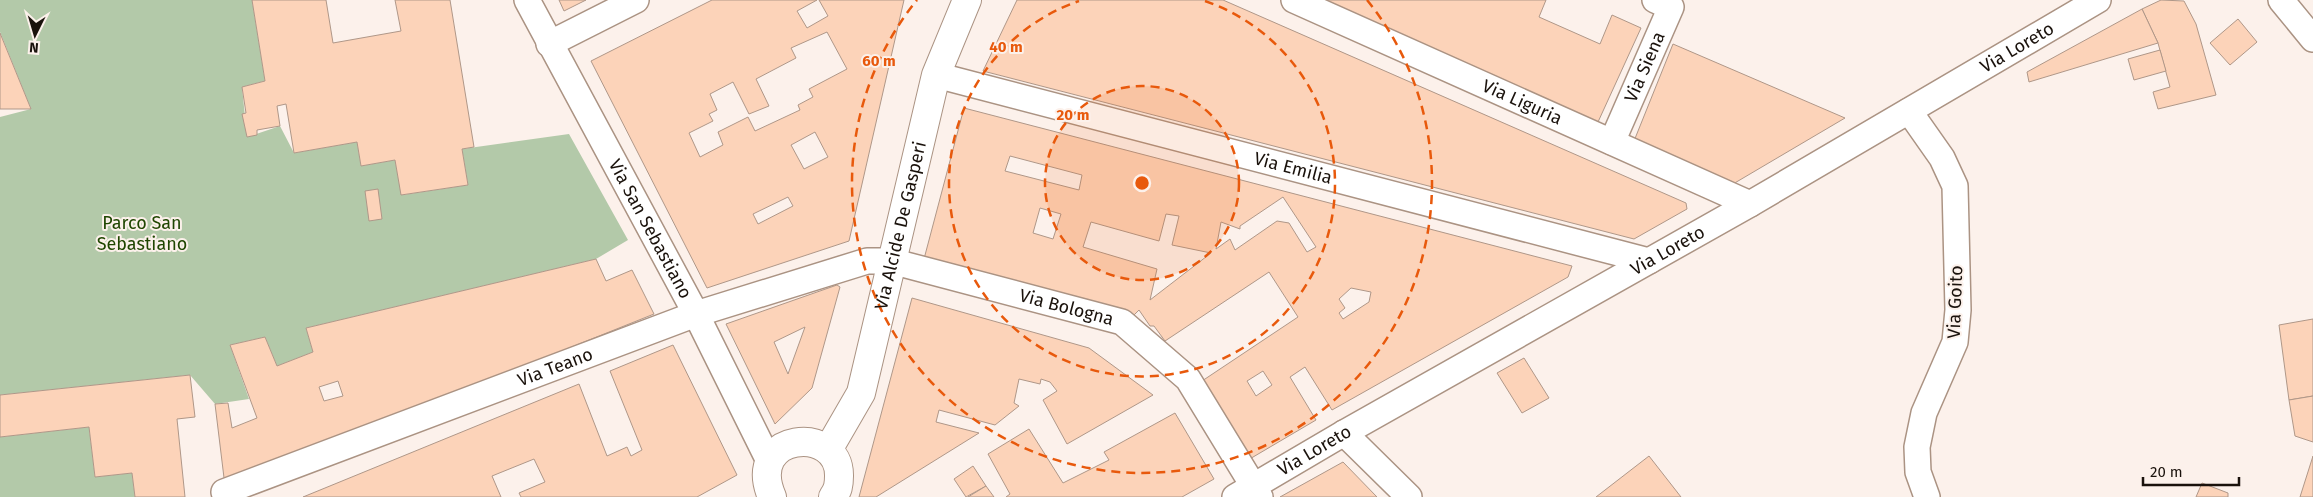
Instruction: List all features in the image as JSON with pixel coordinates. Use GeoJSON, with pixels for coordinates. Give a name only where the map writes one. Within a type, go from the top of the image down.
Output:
{"type":"FeatureCollection","features":[{"type":"Feature","properties":{"kind":"main road","name":"Via Alcide De Gasperi"},"geometry":{"type":"LineString","coordinates":[[828,450],[861,392],[936,75],[967,0]]}},
{"type":"Feature","properties":{"kind":"main road"},"geometry":{"type":"LineString","coordinates":[[772,497],[766,482],[769,461],[785,444],[808,440],[828,450],[839,468],[838,490],[833,497]]}},
{"type":"Feature","properties":{"kind":"street","name":"Via San Sebastiano"},"geometry":{"type":"LineString","coordinates":[[527,0],[696,314],[769,461]]}},
{"type":"Feature","properties":{"kind":"street"},"geometry":{"type":"LineString","coordinates":[[549,44],[636,0]]}},
{"type":"Feature","properties":{"kind":"street","name":"Via Liguria"},"geometry":{"type":"LineString","coordinates":[[1294,0],[1750,204]]}},
{"type":"Feature","properties":{"kind":"street","name":"Via Siena"},"geometry":{"type":"LineString","coordinates":[[1612,142],[1671,7],[1655,0]]}},
{"type":"Feature","properties":{"kind":"street","name":"Via Loreto"},"geometry":{"type":"LineString","coordinates":[[1249,493],[1344,433],[1750,204],[2098,0]]}},
{"type":"Feature","properties":{"kind":"street"},"geometry":{"type":"LineString","coordinates":[[2281,0],[2313,39]]}},
{"type":"Feature","properties":{"kind":"street","name":"Via Emilia"},"geometry":{"type":"LineString","coordinates":[[936,75],[1649,261]]}},
{"type":"Feature","properties":{"kind":"street","name":"Via Goito"},"geometry":{"type":"LineString","coordinates":[[1909,111],[1942,158],[1955,186],[1958,310],[1956,342],[1924,413],[1917,447],[1918,472],[1927,497]]}},
{"type":"Feature","properties":{"kind":"street","name":"Via Teano"},"geometry":{"type":"LineString","coordinates":[[224,492],[696,314],[867,261],[891,260]]}},
{"type":"Feature","properties":{"kind":"street","name":"Via Bologna"},"geometry":{"type":"LineString","coordinates":[[891,260],[1122,322],[1188,379],[1249,493]]}},
{"type":"Feature","properties":{"kind":"street"},"geometry":{"type":"LineString","coordinates":[[1344,433],[1409,497]]}},
{"type":"Feature","properties":{"kind":"green space","name":"Parco San Sebastiano"},"geometry":{"type":"Polygon","coordinates":[[[0,0],[252,0],[265,81],[242,87],[247,137],[280,126],[294,153],[357,142],[361,166],[395,160],[402,195],[468,185],[462,149],[569,134],[628,240],[596,259],[306,328],[313,352],[277,366],[265,337],[230,345],[249,399],[215,404],[190,375],[0,395],[0,117],[31,109],[0,32],[0,0]]]}},
{"type":"Feature","properties":{"kind":"green space"},"geometry":{"type":"Polygon","coordinates":[[[89,427],[95,477],[132,473],[135,497],[0,497],[0,437],[89,427]]]}},
{"type":"Feature","properties":{"kind":"building"},"geometry":{"type":"Polygon","coordinates":[[[252,0],[326,0],[333,43],[401,31],[395,0],[450,0],[474,147],[462,149],[468,185],[401,195],[395,160],[361,166],[357,142],[294,153],[286,104],[277,106],[280,126],[257,130],[257,135],[247,137],[242,114],[246,113],[242,87],[265,81],[252,0]]]}},
{"type":"Feature","properties":{"kind":"building"},"geometry":{"type":"Polygon","coordinates":[[[559,0],[586,0],[564,11],[559,0]]]}},
{"type":"Feature","properties":{"kind":"building"},"geometry":{"type":"Polygon","coordinates":[[[712,0],[817,0],[797,11],[807,28],[828,16],[819,0],[904,0],[849,241],[707,288],[591,61],[712,0]],[[827,32],[791,48],[796,58],[756,79],[769,106],[749,114],[733,82],[710,94],[717,110],[709,114],[713,121],[689,133],[700,157],[723,145],[718,132],[748,117],[755,131],[800,110],[798,105],[813,97],[809,89],[847,69],[827,32]],[[815,132],[791,145],[804,169],[828,157],[815,132]],[[788,197],[753,214],[758,224],[793,206],[788,197]]]}},
{"type":"Feature","properties":{"kind":"building"},"geometry":{"type":"Polygon","coordinates":[[[1017,0],[1223,0],[1686,203],[1687,209],[1634,239],[983,71],[1017,0]]]}},
{"type":"Feature","properties":{"kind":"building"},"geometry":{"type":"Polygon","coordinates":[[[1321,0],[1546,0],[1539,17],[1600,44],[1612,15],[1641,28],[1598,122],[1321,0]]]}},
{"type":"Feature","properties":{"kind":"building"},"geometry":{"type":"Polygon","coordinates":[[[2161,0],[2184,1],[2196,24],[2216,95],[2158,109],[2153,92],[2170,87],[2158,43],[2142,9],[2161,0]]]}},
{"type":"Feature","properties":{"kind":"building"},"geometry":{"type":"Polygon","coordinates":[[[2142,9],[2158,43],[2029,82],[2027,72],[2142,9]]]}},
{"type":"Feature","properties":{"kind":"building"},"geometry":{"type":"Polygon","coordinates":[[[2238,19],[2257,42],[2230,65],[2210,43],[2238,19]]]}},
{"type":"Feature","properties":{"kind":"building"},"geometry":{"type":"Polygon","coordinates":[[[0,33],[31,109],[0,109],[0,33]]]}},
{"type":"Feature","properties":{"kind":"building"},"geometry":{"type":"Polygon","coordinates":[[[1673,44],[1845,118],[1733,184],[1634,141],[1673,44]]]}},
{"type":"Feature","properties":{"kind":"building"},"geometry":{"type":"Polygon","coordinates":[[[2160,50],[2166,71],[2134,80],[2128,59],[2160,50]]]}},
{"type":"Feature","properties":{"kind":"building"},"geometry":{"type":"Polygon","coordinates":[[[964,108],[1572,266],[1568,277],[1332,410],[1305,367],[1290,377],[1316,420],[1248,460],[1202,381],[1298,317],[1269,272],[1165,341],[1154,326],[1150,326],[1139,310],[1132,317],[924,259],[964,108]],[[1010,156],[1005,171],[1079,190],[1082,175],[1010,156]],[[1283,197],[1240,226],[1240,229],[1221,222],[1216,249],[1230,239],[1235,250],[1277,221],[1289,223],[1307,252],[1316,247],[1283,197]],[[1040,208],[1033,233],[1053,239],[1061,214],[1040,208]],[[1166,214],[1159,241],[1091,222],[1083,247],[1157,269],[1150,300],[1211,253],[1172,245],[1179,216],[1166,214]],[[1351,288],[1339,299],[1345,308],[1339,313],[1343,319],[1369,302],[1371,292],[1351,288]],[[1263,371],[1247,381],[1256,396],[1272,385],[1263,371]]]}},
{"type":"Feature","properties":{"kind":"building"},"geometry":{"type":"Polygon","coordinates":[[[378,189],[382,219],[369,221],[365,191],[378,189]]]}},
{"type":"Feature","properties":{"kind":"building"},"geometry":{"type":"Polygon","coordinates":[[[596,259],[606,281],[632,270],[654,314],[225,486],[215,404],[228,403],[232,428],[257,418],[230,345],[265,337],[277,366],[313,352],[306,328],[596,259]],[[338,381],[319,387],[324,401],[343,396],[338,381]]]}},
{"type":"Feature","properties":{"kind":"building"},"geometry":{"type":"Polygon","coordinates":[[[837,285],[840,287],[812,388],[775,424],[726,324],[837,285]],[[805,327],[774,342],[788,374],[805,327]]]}},
{"type":"Feature","properties":{"kind":"building"},"geometry":{"type":"Polygon","coordinates":[[[912,298],[1089,348],[1153,395],[1067,444],[1043,400],[1057,391],[1050,382],[1041,379],[1040,384],[1019,379],[1014,403],[1019,406],[995,425],[939,410],[936,422],[979,433],[876,497],[859,497],[912,298]]]}},
{"type":"Feature","properties":{"kind":"building"},"geometry":{"type":"Polygon","coordinates":[[[2313,319],[2313,396],[2289,400],[2279,325],[2313,319]]]}},
{"type":"Feature","properties":{"kind":"building"},"geometry":{"type":"Polygon","coordinates":[[[673,345],[737,475],[697,497],[521,497],[519,493],[545,482],[534,459],[492,476],[501,497],[303,497],[579,384],[607,456],[627,447],[631,456],[642,450],[610,371],[673,345]]]}},
{"type":"Feature","properties":{"kind":"building"},"geometry":{"type":"Polygon","coordinates":[[[1524,358],[1549,398],[1522,413],[1497,373],[1524,358]]]}},
{"type":"Feature","properties":{"kind":"building"},"geometry":{"type":"Polygon","coordinates":[[[190,375],[195,417],[177,419],[185,497],[135,497],[132,473],[95,477],[89,427],[0,437],[0,395],[190,375]]]}},
{"type":"Feature","properties":{"kind":"building"},"geometry":{"type":"Polygon","coordinates":[[[2313,396],[2313,442],[2295,436],[2289,400],[2313,396]]]}},
{"type":"Feature","properties":{"kind":"building"},"geometry":{"type":"Polygon","coordinates":[[[1175,413],[1214,479],[1182,497],[1006,497],[1010,494],[988,454],[1029,429],[1063,483],[1109,460],[1104,452],[1175,413]]]}},
{"type":"Feature","properties":{"kind":"building"},"geometry":{"type":"Polygon","coordinates":[[[1649,456],[1681,497],[1596,497],[1649,456]]]}},
{"type":"Feature","properties":{"kind":"building"},"geometry":{"type":"Polygon","coordinates":[[[2313,456],[2313,497],[2300,497],[2313,456]]]}},
{"type":"Feature","properties":{"kind":"building"},"geometry":{"type":"Polygon","coordinates":[[[1343,462],[1377,497],[1280,497],[1343,462]]]}},
{"type":"Feature","properties":{"kind":"building"},"geometry":{"type":"Polygon","coordinates":[[[973,466],[986,486],[966,497],[954,479],[973,466]]]}},
{"type":"Feature","properties":{"kind":"building"},"geometry":{"type":"Polygon","coordinates":[[[2202,483],[2228,493],[2228,497],[2196,497],[2202,483]]]}},
{"type":"Feature","properties":{"kind":"building"},"geometry":{"type":"Polygon","coordinates":[[[986,486],[994,497],[968,497],[986,486]]]}}]}
